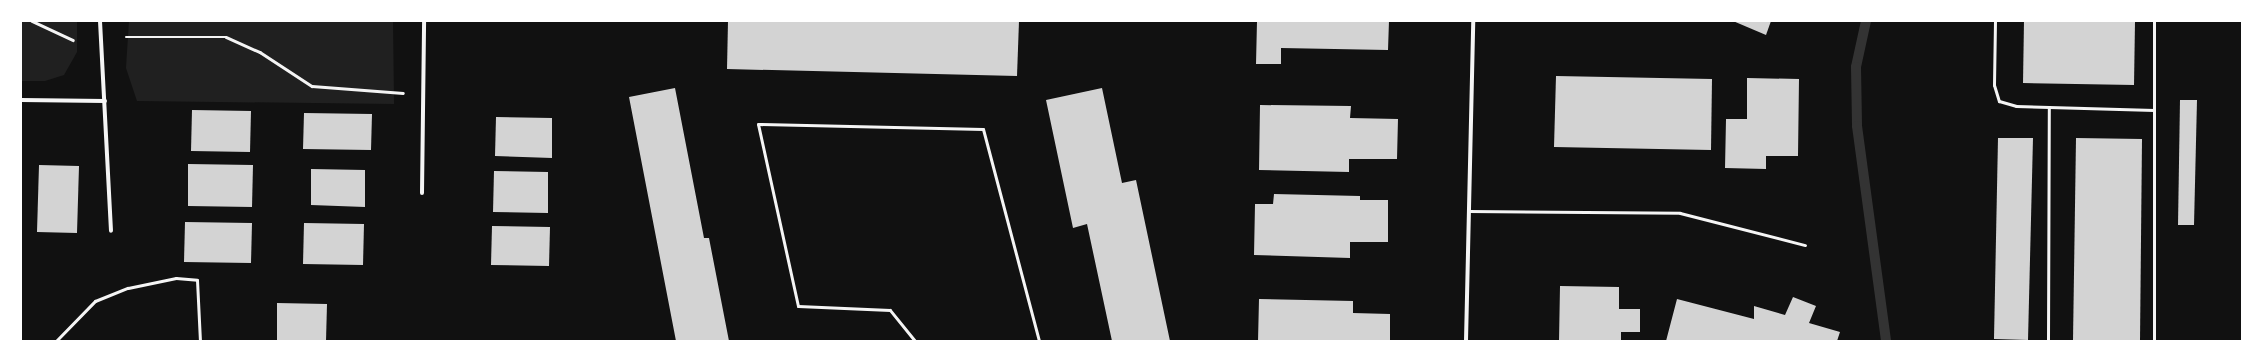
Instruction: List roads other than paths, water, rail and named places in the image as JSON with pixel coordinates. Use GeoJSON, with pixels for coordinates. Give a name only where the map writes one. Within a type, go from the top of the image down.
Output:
{"type":"FeatureCollection","features":[{"type":"Feature","properties":{"kind":"street"},"geometry":{"type":"LineString","coordinates":[[100,21],[111,231]]}},
{"type":"Feature","properties":{"kind":"street"},"geometry":{"type":"LineString","coordinates":[[422,193],[421,94],[424,21]]}},
{"type":"Feature","properties":{"kind":"street"},"geometry":{"type":"LineString","coordinates":[[1466,341],[1473,21]]}},
{"type":"Feature","properties":{"kind":"street"},"geometry":{"type":"LineString","coordinates":[[21,100],[105,101]]}},
{"type":"Feature","properties":{"kind":"lane"},"geometry":{"type":"LineString","coordinates":[[1995,21],[1994,85],[1999,101],[2016,106],[2049,108],[2154,110]]}},
{"type":"Feature","properties":{"kind":"lane"},"geometry":{"type":"LineString","coordinates":[[2154,21],[2154,341]]}},
{"type":"Feature","properties":{"kind":"lane"},"geometry":{"type":"LineString","coordinates":[[2048,341],[2049,108]]}},
{"type":"Feature","properties":{"kind":"lane"},"geometry":{"type":"LineString","coordinates":[[915,341],[890,310],[798,306],[758,124],[983,129],[1039,341]]}},
{"type":"Feature","properties":{"kind":"lane"},"geometry":{"type":"LineString","coordinates":[[1468,211],[1680,213],[1805,245]]}},
{"type":"Feature","properties":{"kind":"lane"},"geometry":{"type":"LineString","coordinates":[[56,341],[95,301],[128,288],[176,278],[197,280],[200,341]]}},
{"type":"Feature","properties":{"kind":"waterway"},"geometry":{"type":"LineString","coordinates":[[1866,21],[1856,67],[1857,126],[1886,341]]}}]}
